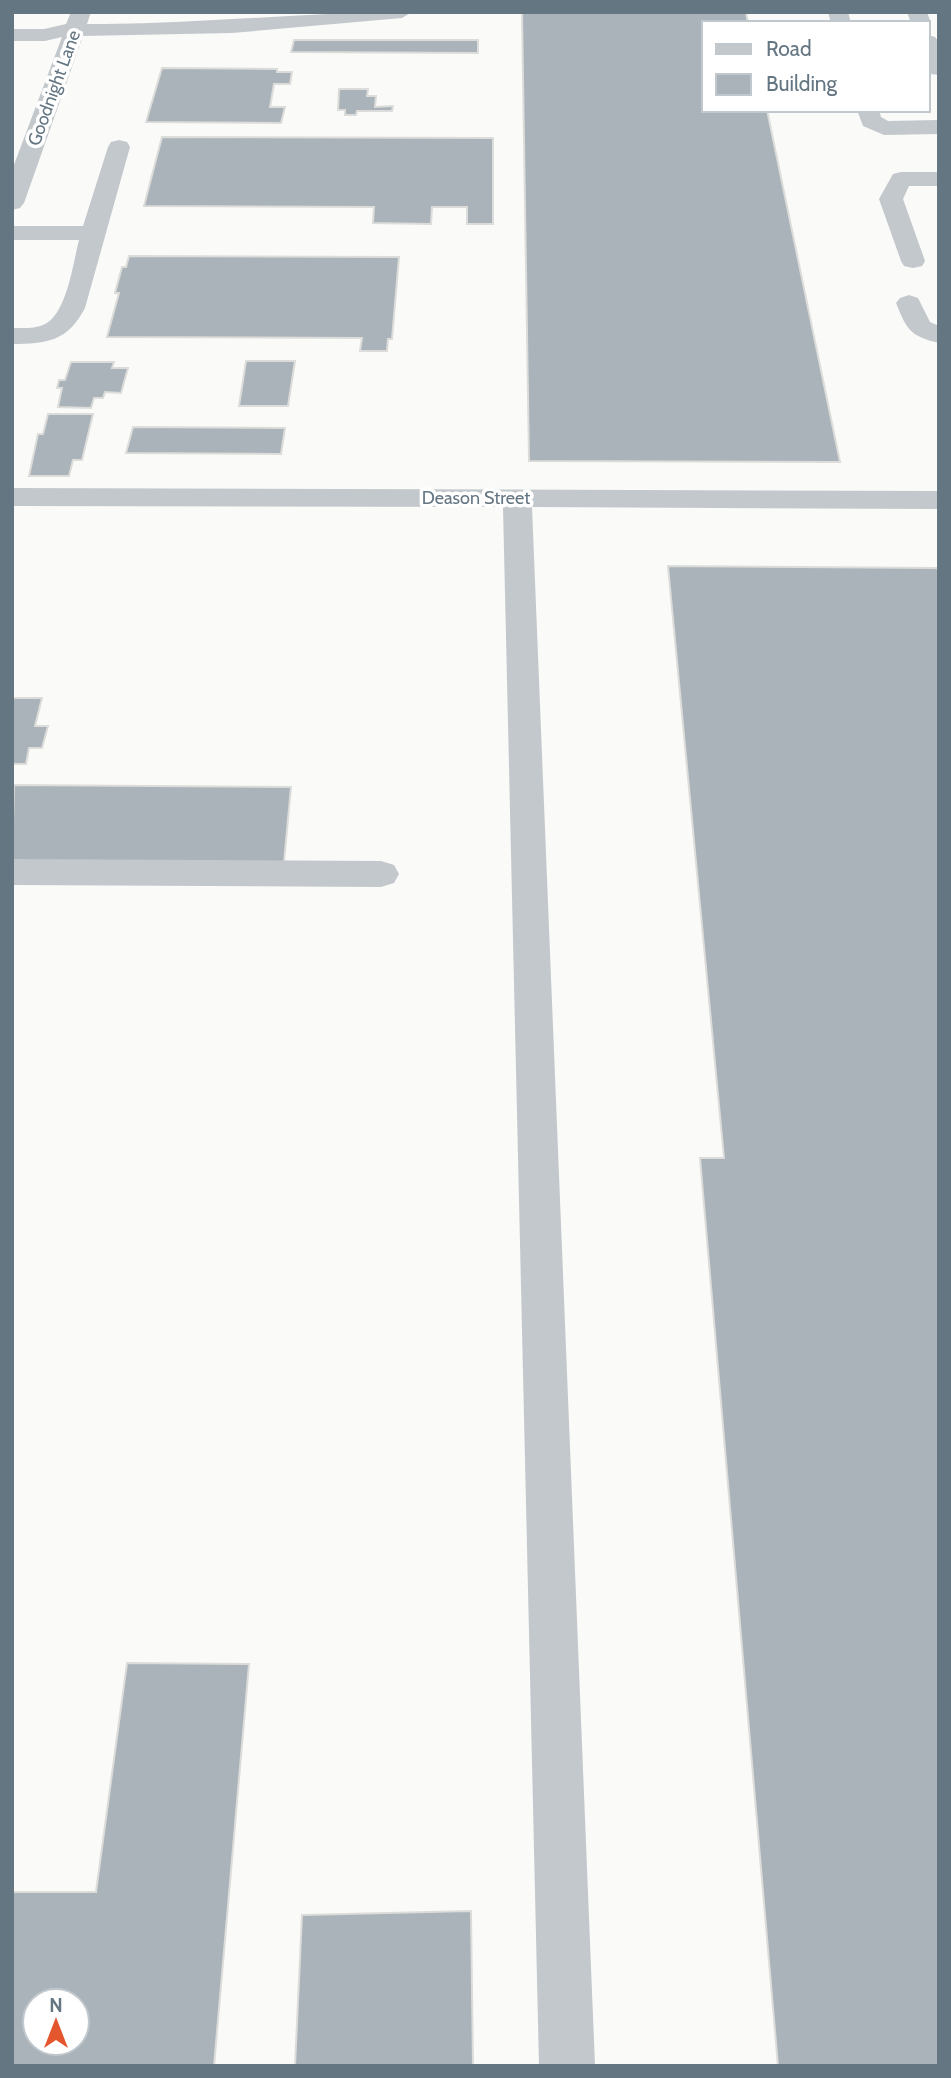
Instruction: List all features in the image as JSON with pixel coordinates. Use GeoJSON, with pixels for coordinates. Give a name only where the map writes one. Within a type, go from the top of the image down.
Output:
{"type":"FeatureCollection","features":[{"type":"Feature","properties":{"kind":"street"},"geometry":{"type":"LineString","coordinates":[[12,24],[73,24],[174,31],[275,26],[402,12]]}},
{"type":"Feature","properties":{"kind":"street"},"geometry":{"type":"LineString","coordinates":[[12,35],[45,35],[73,24]]}},
{"type":"Feature","properties":{"kind":"street","name":"Goodnight Lane"},"geometry":{"type":"LineString","coordinates":[[12,203],[73,24]]}},
{"type":"Feature","properties":{"kind":"street"},"geometry":{"type":"LineString","coordinates":[[933,46],[939,69]]}},
{"type":"Feature","properties":{"kind":"street"},"geometry":{"type":"LineString","coordinates":[[869,112],[871,121],[884,128],[939,127]]}},
{"type":"Feature","properties":{"kind":"street"},"geometry":{"type":"LineString","coordinates":[[12,336],[32,336],[59,328],[71,314],[119,147]]}},
{"type":"Feature","properties":{"kind":"street"},"geometry":{"type":"LineString","coordinates":[[913,261],[891,199],[901,179],[939,179]]}},
{"type":"Feature","properties":{"kind":"street"},"geometry":{"type":"LineString","coordinates":[[12,233],[93,233]]}},
{"type":"Feature","properties":{"kind":"street"},"geometry":{"type":"LineString","coordinates":[[909,303],[919,327],[939,335]]}},
{"type":"Feature","properties":{"kind":"street","name":"Deason Street"},"geometry":{"type":"LineString","coordinates":[[12,497],[939,500]]}},
{"type":"Feature","properties":{"kind":"street"},"geometry":{"type":"LineString","coordinates":[[517,498],[567,2066]]}},
{"type":"Feature","properties":{"kind":"street"},"geometry":{"type":"LineString","coordinates":[[12,872],[381,874]]}},
{"type":"Feature","properties":{"kind":"building"},"geometry":{"type":"Polygon","coordinates":[[[522,12],[746,12],[748,21],[702,21],[702,112],[767,112],[840,462],[529,461],[522,12]]]}},
{"type":"Feature","properties":{"kind":"building"},"geometry":{"type":"Polygon","coordinates":[[[294,40],[478,40],[478,53],[291,52],[294,40]]]}},
{"type":"Feature","properties":{"kind":"building"},"geometry":{"type":"Polygon","coordinates":[[[162,68],[277,69],[277,72],[292,72],[290,84],[274,84],[270,107],[285,107],[281,123],[146,122],[162,68]]]}},
{"type":"Feature","properties":{"kind":"building"},"geometry":{"type":"Polygon","coordinates":[[[339,89],[368,89],[367,96],[376,96],[375,107],[393,106],[392,111],[357,111],[356,115],[345,115],[345,110],[338,110],[339,89]]]}},
{"type":"Feature","properties":{"kind":"building"},"geometry":{"type":"Polygon","coordinates":[[[162,137],[493,138],[493,224],[467,224],[467,207],[432,207],[431,224],[373,223],[374,207],[144,206],[162,137]]]}},
{"type":"Feature","properties":{"kind":"building"},"geometry":{"type":"Polygon","coordinates":[[[129,256],[399,257],[392,339],[388,339],[387,351],[360,351],[362,338],[107,337],[119,293],[115,293],[122,267],[126,267],[129,256]]]}},
{"type":"Feature","properties":{"kind":"building"},"geometry":{"type":"Polygon","coordinates":[[[246,361],[295,361],[288,406],[239,406],[246,361]]]}},
{"type":"Feature","properties":{"kind":"building"},"geometry":{"type":"Polygon","coordinates":[[[71,362],[114,362],[112,368],[128,368],[121,393],[105,392],[103,398],[94,398],[91,408],[58,407],[62,388],[57,388],[59,380],[65,380],[71,362]]]}},
{"type":"Feature","properties":{"kind":"building"},"geometry":{"type":"Polygon","coordinates":[[[48,414],[93,414],[82,460],[73,460],[69,476],[29,476],[38,434],[43,434],[48,414]]]}},
{"type":"Feature","properties":{"kind":"building"},"geometry":{"type":"Polygon","coordinates":[[[133,427],[285,428],[281,454],[126,453],[133,427]]]}},
{"type":"Feature","properties":{"kind":"building"},"geometry":{"type":"Polygon","coordinates":[[[668,566],[937,568],[939,573],[939,2066],[778,2066],[700,1158],[724,1158],[668,566]]]}},
{"type":"Feature","properties":{"kind":"building"},"geometry":{"type":"Polygon","coordinates":[[[12,698],[42,698],[35,726],[48,726],[42,748],[29,748],[26,764],[12,764],[12,698]]]}},
{"type":"Feature","properties":{"kind":"building"},"geometry":{"type":"Polygon","coordinates":[[[14,785],[291,787],[284,862],[12,861],[14,785]]]}},
{"type":"Feature","properties":{"kind":"building"},"geometry":{"type":"Polygon","coordinates":[[[127,1663],[249,1664],[214,2066],[12,2066],[12,1892],[96,1892],[127,1663]]]}},
{"type":"Feature","properties":{"kind":"building"},"geometry":{"type":"Polygon","coordinates":[[[471,1911],[473,2066],[295,2066],[302,1915],[471,1911]]]}}]}
